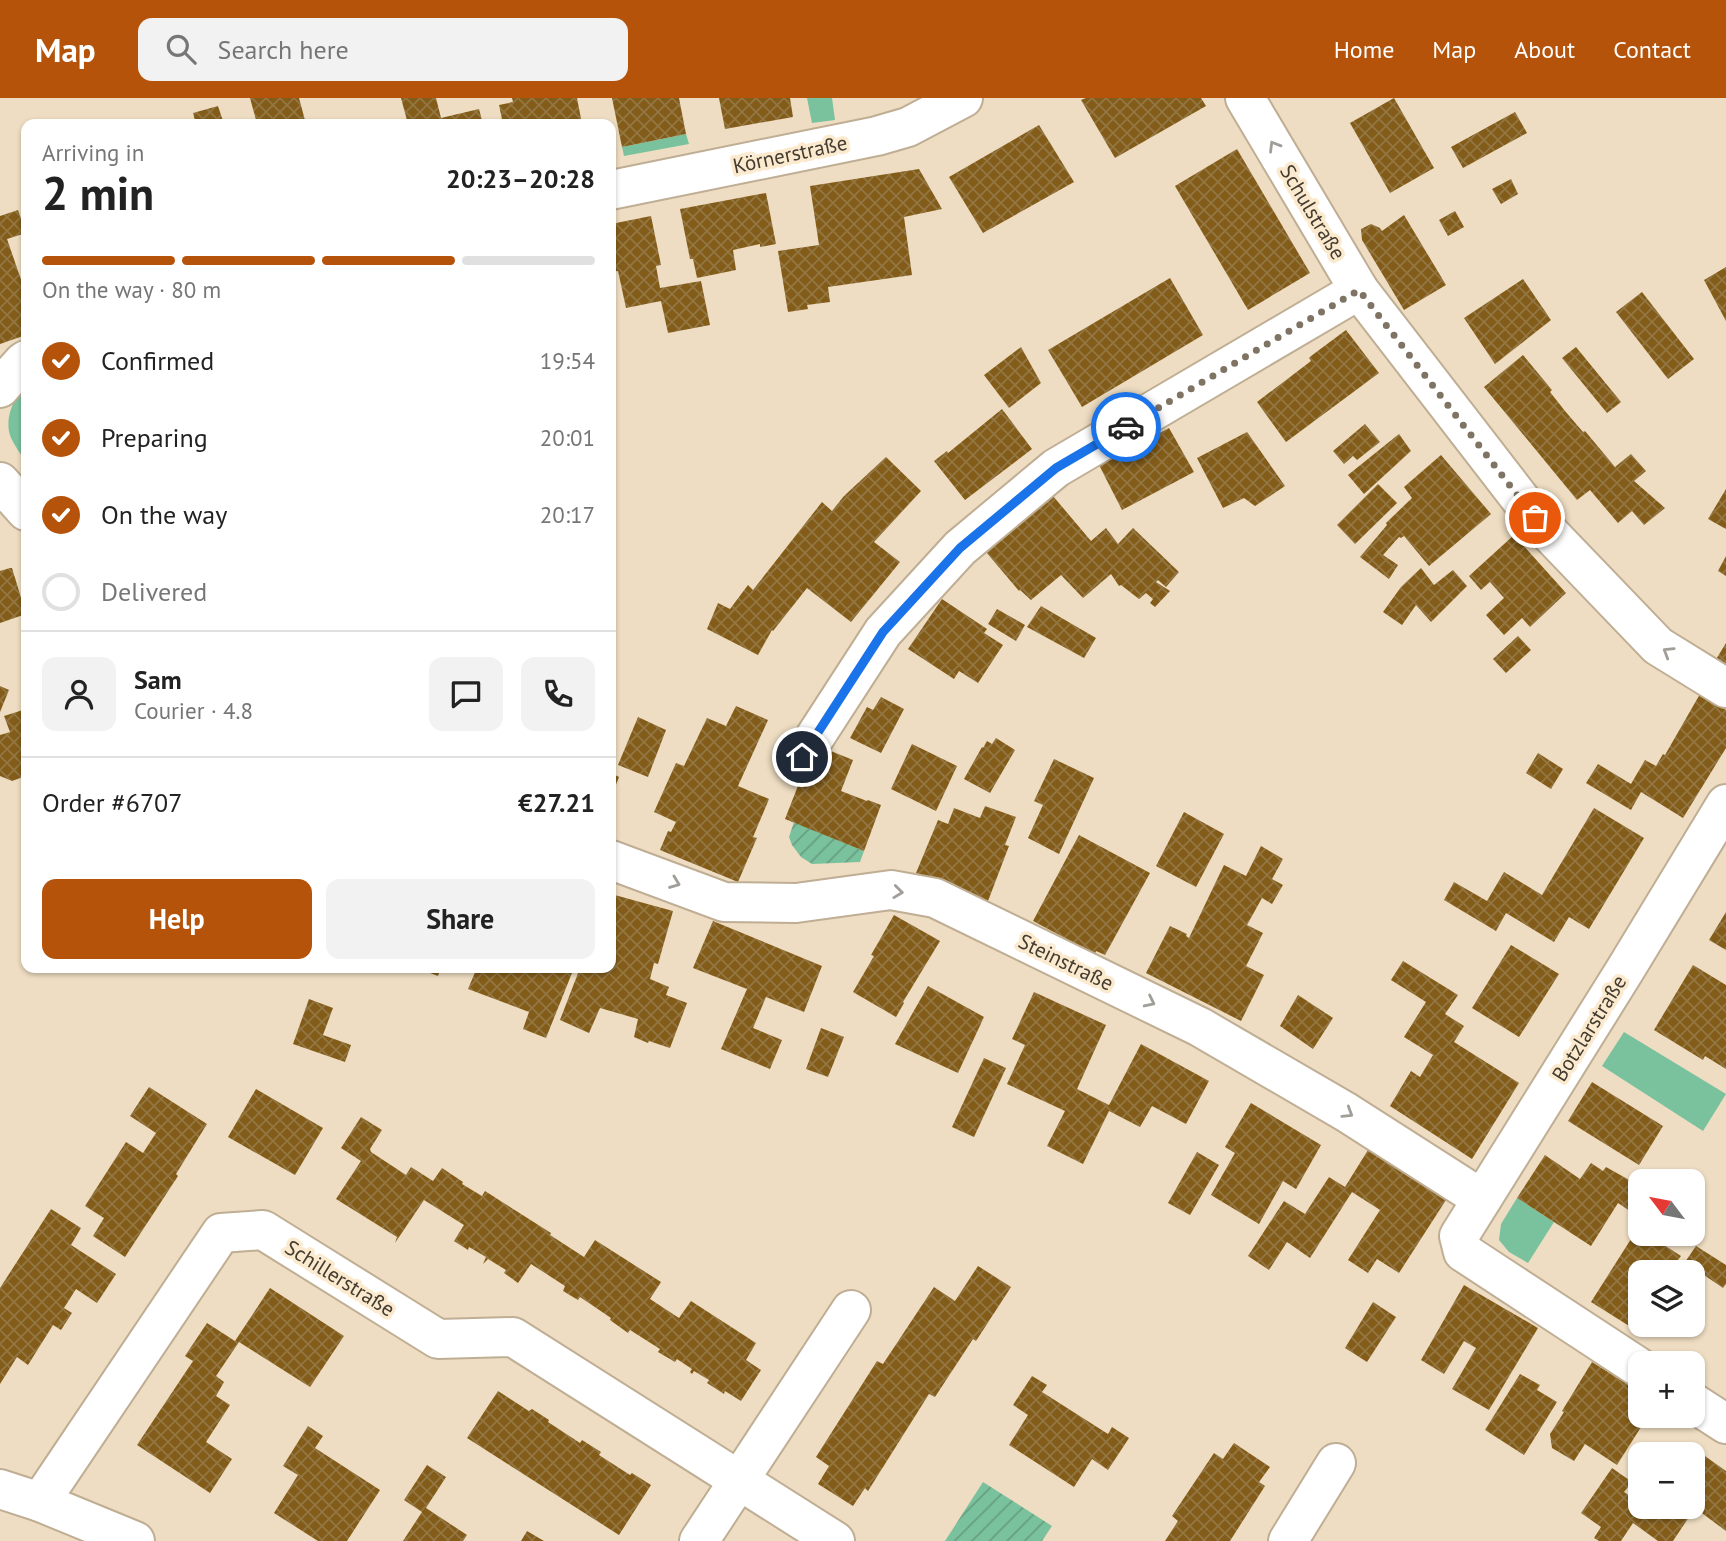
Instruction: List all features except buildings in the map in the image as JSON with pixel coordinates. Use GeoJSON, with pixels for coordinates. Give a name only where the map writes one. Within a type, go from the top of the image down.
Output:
{"type":"FeatureCollection","features":[{"type":"Feature","properties":{"kind":"street","name":"Körnerstraße"},"geometry":{"type":"LineString","coordinates":[[616,189],[877,136],[908,127],[963,98]]}},
{"type":"Feature","properties":{"kind":"street","name":"Schulstraße"},"geometry":{"type":"LineString","coordinates":[[1245,98],[1359,290],[1535,518],[1658,646],[1726,688]]}},
{"type":"Feature","properties":{"kind":"street"},"geometry":{"type":"LineString","coordinates":[[802,757],[883,632],[960,548],[1056,468],[1359,290]]}},
{"type":"Feature","properties":{"kind":"street"},"geometry":{"type":"LineString","coordinates":[[0,388],[21,364]]}},
{"type":"Feature","properties":{"kind":"street"},"geometry":{"type":"LineString","coordinates":[[0,482],[21,505]]}},
{"type":"Feature","properties":{"kind":"street","name":"Botzlarstraße"},"geometry":{"type":"LineString","coordinates":[[1628,1360],[1462,1252],[1459,1236],[1726,804]]}},
{"type":"Feature","properties":{"kind":"street","name":"Steinstraße"},"geometry":{"type":"LineString","coordinates":[[616,862],[724,902],[796,903],[891,890],[935,898],[1200,1027],[1346,1112],[1482,1199]]}},
{"type":"Feature","properties":{"kind":"street","name":"Schillerstraße"},"geometry":{"type":"LineString","coordinates":[[40,1502],[221,1233],[263,1230],[439,1339],[513,1337],[835,1541]]}},
{"type":"Feature","properties":{"kind":"street"},"geometry":{"type":"LineString","coordinates":[[699,1541],[850,1310]]}},
{"type":"Feature","properties":{"kind":"street"},"geometry":{"type":"LineString","coordinates":[[1705,1410],[1726,1424]]}},
{"type":"Feature","properties":{"kind":"street"},"geometry":{"type":"LineString","coordinates":[[1288,1541],[1336,1463]]}},
{"type":"Feature","properties":{"kind":"street"},"geometry":{"type":"LineString","coordinates":[[0,1489],[40,1502],[135,1541]]}},
{"type":"Feature","properties":{"kind":"green space"},"geometry":{"type":"Polygon","coordinates":[[[807,98],[832,98],[835,120],[812,123],[807,98]]]}},
{"type":"Feature","properties":{"kind":"green space"},"geometry":{"type":"Polygon","coordinates":[[[686,134],[689,144],[624,156],[622,147],[686,134]]]}},
{"type":"Feature","properties":{"kind":"green space"},"geometry":{"type":"Polygon","coordinates":[[[21,392],[21,455],[9,431],[13,404],[21,392]]]}},
{"type":"Feature","properties":{"kind":"green space"},"geometry":{"type":"Polygon","coordinates":[[[794,822],[864,851],[860,862],[812,864],[801,857],[792,845],[789,837],[794,822]]]}},
{"type":"Feature","properties":{"kind":"green space"},"geometry":{"type":"Polygon","coordinates":[[[1624,1032],[1726,1094],[1703,1131],[1602,1066],[1624,1032]]]}},
{"type":"Feature","properties":{"kind":"green space"},"geometry":{"type":"Polygon","coordinates":[[[1517,1198],[1554,1222],[1528,1263],[1509,1252],[1499,1240],[1501,1224],[1517,1198]]]}},
{"type":"Feature","properties":{"kind":"green space"},"geometry":{"type":"Polygon","coordinates":[[[983,1482],[1052,1526],[1042,1541],[945,1541],[983,1482]]]}},
{"type":"Feature","properties":{"kind":"way so far"},"geometry":{"type":"LineString","coordinates":[[1126,427],[1359,290],[1535,518]]}},
{"type":"Feature","properties":{"kind":"route"},"geometry":{"type":"LineString","coordinates":[[802,757],[883,632],[960,548],[1056,468],[1126,427]]}}]}
